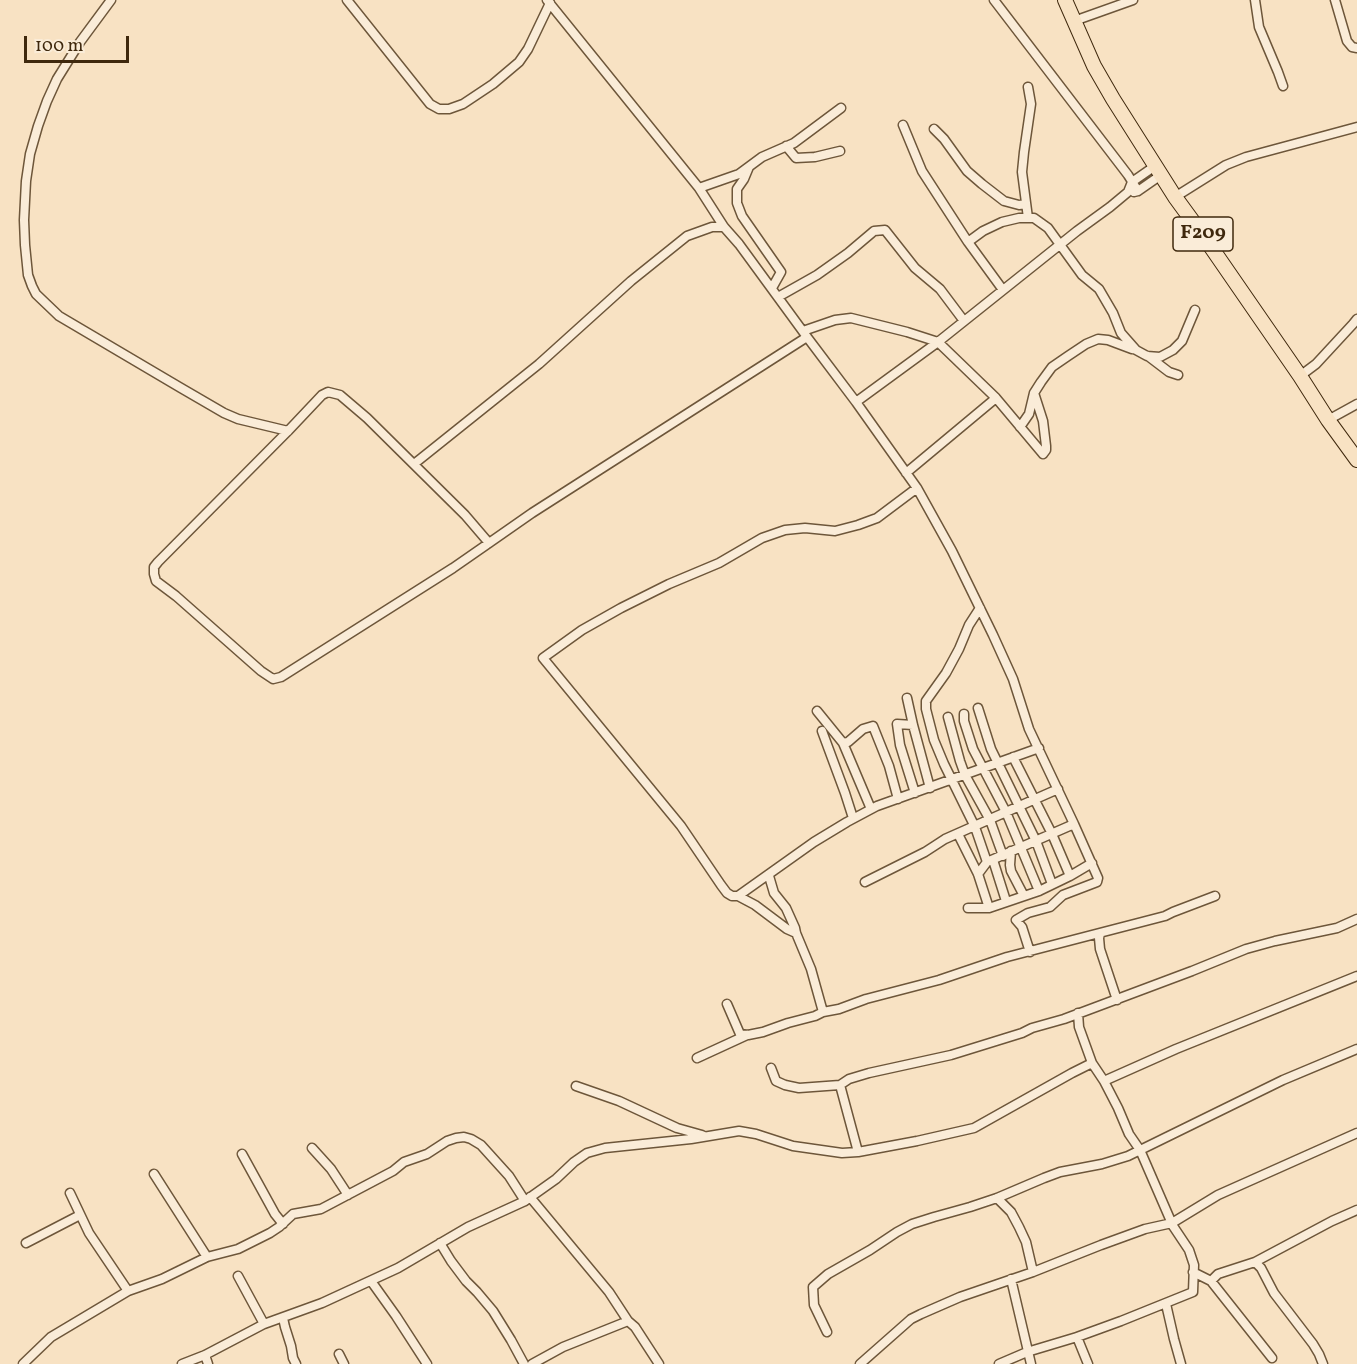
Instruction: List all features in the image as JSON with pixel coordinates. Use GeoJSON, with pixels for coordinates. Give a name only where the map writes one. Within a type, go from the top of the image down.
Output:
{"type":"FeatureCollection","features":[{"type":"Feature","properties":{"kind":"main road","name":"F209"},"geometry":{"type":"LineString","coordinates":[[1065,0],[1094,66],[1174,197],[1202,234],[1357,460]]}},
{"type":"Feature","properties":{"kind":"street"},"geometry":{"type":"LineString","coordinates":[[111,0],[80,42],[57,79],[41,118],[30,154],[24,220],[27,265],[32,286],[36,294],[58,316],[224,413],[238,419],[288,431]]}},
{"type":"Feature","properties":{"kind":"street"},"geometry":{"type":"LineString","coordinates":[[348,0],[430,104],[439,109],[449,109],[463,104],[493,84],[519,62],[528,49],[548,2],[699,188],[724,227],[856,402],[917,488],[952,551],[1013,679],[1025,718],[1097,873],[1097,882],[1063,895],[1050,907],[1028,913],[1016,920],[1022,927],[1030,952]]}},
{"type":"Feature","properties":{"kind":"street"},"geometry":{"type":"LineString","coordinates":[[994,0],[1138,191]]}},
{"type":"Feature","properties":{"kind":"street"},"geometry":{"type":"LineString","coordinates":[[1074,21],[1133,0]]}},
{"type":"Feature","properties":{"kind":"street"},"geometry":{"type":"LineString","coordinates":[[1255,0],[1258,27],[1282,86]]}},
{"type":"Feature","properties":{"kind":"street"},"geometry":{"type":"LineString","coordinates":[[1335,0],[1347,41],[1352,47],[1357,48]]}},
{"type":"Feature","properties":{"kind":"street"},"geometry":{"type":"LineString","coordinates":[[1028,87],[1031,104],[1022,172],[1028,218]]}},
{"type":"Feature","properties":{"kind":"street"},"geometry":{"type":"LineString","coordinates":[[699,188],[739,174],[762,157],[794,143],[841,108]]}},
{"type":"Feature","properties":{"kind":"street"},"geometry":{"type":"LineString","coordinates":[[903,125],[922,171],[968,242],[1003,290]]}},
{"type":"Feature","properties":{"kind":"street"},"geometry":{"type":"LineString","coordinates":[[1174,197],[1226,165],[1246,157],[1357,127]]}},
{"type":"Feature","properties":{"kind":"street"},"geometry":{"type":"LineString","coordinates":[[934,129],[968,171],[988,189],[1004,201],[1019,205],[1026,204]]}},
{"type":"Feature","properties":{"kind":"street"},"geometry":{"type":"LineString","coordinates":[[786,146],[796,158],[815,157],[840,151]]}},
{"type":"Feature","properties":{"kind":"street"},"geometry":{"type":"LineString","coordinates":[[749,166],[744,179],[736,189],[737,202],[742,216],[781,272],[772,288]]}},
{"type":"Feature","properties":{"kind":"street"},"geometry":{"type":"LineString","coordinates":[[856,402],[938,342],[1128,192],[1132,182],[1158,170]]}},
{"type":"Feature","properties":{"kind":"street"},"geometry":{"type":"LineString","coordinates":[[1128,192],[1138,191],[1158,170]]}},
{"type":"Feature","properties":{"kind":"street"},"geometry":{"type":"LineString","coordinates":[[968,242],[983,231],[1002,222],[1019,218],[1034,218],[1048,228],[1082,275],[1099,289],[1121,333],[1136,350]]}},
{"type":"Feature","properties":{"kind":"street"},"geometry":{"type":"LineString","coordinates":[[414,464],[539,364],[631,281],[687,236],[712,227],[724,227]]}},
{"type":"Feature","properties":{"kind":"street"},"geometry":{"type":"LineString","coordinates":[[778,297],[817,275],[874,231],[885,230],[915,268],[940,289],[964,321]]}},
{"type":"Feature","properties":{"kind":"street"},"geometry":{"type":"LineString","coordinates":[[1147,356],[1160,357],[1173,350],[1182,340],[1195,310]]}},
{"type":"Feature","properties":{"kind":"street"},"geometry":{"type":"LineString","coordinates":[[489,543],[465,514],[367,418],[340,395],[328,392],[322,395],[158,562],[153,574],[156,581],[177,596],[273,679],[281,677],[453,568],[489,543],[532,513],[805,334],[835,320],[851,318],[938,342],[996,398],[1043,454],[1046,450],[1043,421],[1034,393]]}},
{"type":"Feature","properties":{"kind":"street"},"geometry":{"type":"LineString","coordinates":[[1300,376],[1316,364],[1357,319]]}},
{"type":"Feature","properties":{"kind":"street"},"geometry":{"type":"LineString","coordinates":[[1020,427],[1029,414],[1034,393],[1052,367],[1086,344],[1098,339],[1108,339],[1136,350],[1169,372],[1178,375]]}},
{"type":"Feature","properties":{"kind":"street"},"geometry":{"type":"LineString","coordinates":[[906,473],[996,398]]}},
{"type":"Feature","properties":{"kind":"street"},"geometry":{"type":"LineString","coordinates":[[1328,420],[1357,404]]}},
{"type":"Feature","properties":{"kind":"street"},"geometry":{"type":"LineString","coordinates":[[796,933],[755,905],[727,893],[681,826],[543,658],[582,630],[621,608],[719,563],[762,538],[784,530],[805,528],[835,531],[858,525],[877,518],[917,488]]}},
{"type":"Feature","properties":{"kind":"street"},"geometry":{"type":"LineString","coordinates":[[980,608],[969,625],[960,649],[926,701],[926,709],[934,740],[948,775],[953,780],[975,827],[1006,901]]}},
{"type":"Feature","properties":{"kind":"street"},"geometry":{"type":"LineString","coordinates":[[907,698],[912,725],[930,788]]}},
{"type":"Feature","properties":{"kind":"street"},"geometry":{"type":"LineString","coordinates":[[978,708],[991,749],[1036,841],[1052,884]]}},
{"type":"Feature","properties":{"kind":"street"},"geometry":{"type":"LineString","coordinates":[[817,711],[843,743],[871,809]]}},
{"type":"Feature","properties":{"kind":"street"},"geometry":{"type":"LineString","coordinates":[[964,714],[964,721],[974,749],[1005,812],[1015,849],[1039,891]]}},
{"type":"Feature","properties":{"kind":"street"},"geometry":{"type":"LineString","coordinates":[[948,717],[954,744],[965,775],[990,820],[1003,856]]}},
{"type":"Feature","properties":{"kind":"street"},"geometry":{"type":"LineString","coordinates":[[912,725],[897,724],[900,745],[915,793]]}},
{"type":"Feature","properties":{"kind":"street"},"geometry":{"type":"LineString","coordinates":[[843,743],[848,742],[863,729],[873,726],[889,766],[898,799]]}},
{"type":"Feature","properties":{"kind":"street"},"geometry":{"type":"LineString","coordinates":[[822,731],[853,819]]}},
{"type":"Feature","properties":{"kind":"street"},"geometry":{"type":"LineString","coordinates":[[738,896],[814,842],[871,809],[1038,748]]}},
{"type":"Feature","properties":{"kind":"street"},"geometry":{"type":"LineString","coordinates":[[1012,757],[1052,834],[1070,876]]}},
{"type":"Feature","properties":{"kind":"street"},"geometry":{"type":"LineString","coordinates":[[865,882],[925,852],[945,839],[1058,789]]}},
{"type":"Feature","properties":{"kind":"street"},"geometry":{"type":"LineString","coordinates":[[973,862],[990,861],[1074,824]]}},
{"type":"Feature","properties":{"kind":"street"},"geometry":{"type":"LineString","coordinates":[[958,834],[978,873],[989,908]]}},
{"type":"Feature","properties":{"kind":"street"},"geometry":{"type":"LineString","coordinates":[[1015,849],[1010,865],[1011,871],[1024,896]]}},
{"type":"Feature","properties":{"kind":"street"},"geometry":{"type":"LineString","coordinates":[[978,873],[990,861]]}},
{"type":"Feature","properties":{"kind":"street"},"geometry":{"type":"LineString","coordinates":[[968,908],[989,908],[1039,891],[1092,863]]}},
{"type":"Feature","properties":{"kind":"street"},"geometry":{"type":"LineString","coordinates":[[769,876],[774,893],[786,908],[795,928],[811,969],[823,1012]]}},
{"type":"Feature","properties":{"kind":"street"},"geometry":{"type":"LineString","coordinates":[[697,1058],[748,1035],[866,999],[939,980],[1007,957],[1165,916],[1215,896]]}},
{"type":"Feature","properties":{"kind":"street"},"geometry":{"type":"LineString","coordinates":[[771,1068],[776,1081],[785,1085],[799,1088],[840,1085],[849,1079],[951,1055],[1064,1019],[1246,949],[1337,928],[1357,920]]}},
{"type":"Feature","properties":{"kind":"street"},"geometry":{"type":"LineString","coordinates":[[1100,934],[1100,949],[1117,1000]]}},
{"type":"Feature","properties":{"kind":"street"},"geometry":{"type":"LineString","coordinates":[[1104,1081],[1176,1049],[1357,976]]}},
{"type":"Feature","properties":{"kind":"street"},"geometry":{"type":"LineString","coordinates":[[727,1004],[740,1034],[748,1035]]}},
{"type":"Feature","properties":{"kind":"street"},"geometry":{"type":"LineString","coordinates":[[999,1364],[1027,1352],[1077,1337],[1166,1304],[1193,1292],[1194,1264],[1189,1250],[1172,1223],[1140,1150],[1128,1134],[1118,1108],[1092,1064],[1079,1027],[1078,1013]]}},
{"type":"Feature","properties":{"kind":"street"},"geometry":{"type":"LineString","coordinates":[[827,1332],[814,1305],[813,1287],[828,1274],[897,1232],[912,1224],[997,1198],[1060,1172],[1102,1164],[1140,1150],[1264,1089],[1357,1049]]}},
{"type":"Feature","properties":{"kind":"street"},"geometry":{"type":"LineString","coordinates":[[182,1364],[205,1355],[264,1324],[347,1293],[398,1268],[468,1227],[527,1199],[586,1154],[605,1148],[746,1131],[801,1148],[842,1153],[858,1152],[974,1128],[1092,1064]]}},
{"type":"Feature","properties":{"kind":"street"},"geometry":{"type":"LineString","coordinates":[[840,1085],[858,1152]]}},
{"type":"Feature","properties":{"kind":"street"},"geometry":{"type":"LineString","coordinates":[[576,1086],[619,1101],[677,1128],[706,1136]]}},
{"type":"Feature","properties":{"kind":"street"},"geometry":{"type":"LineString","coordinates":[[860,1364],[911,1319],[960,1298],[1123,1237],[1172,1223],[1218,1196],[1357,1132]]}},
{"type":"Feature","properties":{"kind":"street"},"geometry":{"type":"LineString","coordinates":[[23,1364],[51,1337],[128,1291],[162,1279],[207,1257],[237,1249],[270,1233],[297,1212],[315,1211],[348,1195],[404,1162],[427,1154],[456,1137],[464,1137],[481,1145],[609,1292],[658,1364]]}},
{"type":"Feature","properties":{"kind":"street"},"geometry":{"type":"LineString","coordinates":[[312,1149],[331,1169],[348,1195]]}},
{"type":"Feature","properties":{"kind":"street"},"geometry":{"type":"LineString","coordinates":[[242,1154],[274,1214],[283,1224]]}},
{"type":"Feature","properties":{"kind":"street"},"geometry":{"type":"LineString","coordinates":[[154,1174],[207,1257]]}},
{"type":"Feature","properties":{"kind":"street"},"geometry":{"type":"LineString","coordinates":[[70,1193],[99,1249],[128,1291]]}},
{"type":"Feature","properties":{"kind":"street"},"geometry":{"type":"LineString","coordinates":[[997,1198],[1011,1212],[1019,1227],[1026,1242],[1033,1272]]}},
{"type":"Feature","properties":{"kind":"street"},"geometry":{"type":"LineString","coordinates":[[1211,1281],[1218,1274],[1255,1262],[1357,1210]]}},
{"type":"Feature","properties":{"kind":"street"},"geometry":{"type":"LineString","coordinates":[[26,1243],[80,1215]]}},
{"type":"Feature","properties":{"kind":"street"},"geometry":{"type":"LineString","coordinates":[[440,1243],[465,1281],[493,1311],[524,1364]]}},
{"type":"Feature","properties":{"kind":"street"},"geometry":{"type":"LineString","coordinates":[[1255,1262],[1261,1268],[1274,1293],[1313,1344],[1323,1364]]}},
{"type":"Feature","properties":{"kind":"street"},"geometry":{"type":"LineString","coordinates":[[1193,1272],[1211,1281],[1272,1358]]}},
{"type":"Feature","properties":{"kind":"street"},"geometry":{"type":"LineString","coordinates":[[238,1276],[264,1324]]}},
{"type":"Feature","properties":{"kind":"street"},"geometry":{"type":"LineString","coordinates":[[1011,1279],[1031,1364]]}},
{"type":"Feature","properties":{"kind":"street"},"geometry":{"type":"LineString","coordinates":[[371,1281],[427,1364]]}},
{"type":"Feature","properties":{"kind":"street"},"geometry":{"type":"LineString","coordinates":[[1166,1304],[1181,1364]]}},
{"type":"Feature","properties":{"kind":"street"},"geometry":{"type":"LineString","coordinates":[[283,1318],[296,1364]]}},
{"type":"Feature","properties":{"kind":"street"},"geometry":{"type":"LineString","coordinates":[[532,1364],[563,1347],[628,1321]]}},
{"type":"Feature","properties":{"kind":"street"},"geometry":{"type":"LineString","coordinates":[[1077,1337],[1088,1364]]}},
{"type":"Feature","properties":{"kind":"street"},"geometry":{"type":"LineString","coordinates":[[339,1354],[344,1364]]}},
{"type":"Feature","properties":{"kind":"street"},"geometry":{"type":"LineString","coordinates":[[205,1355],[208,1364]]}}]}
